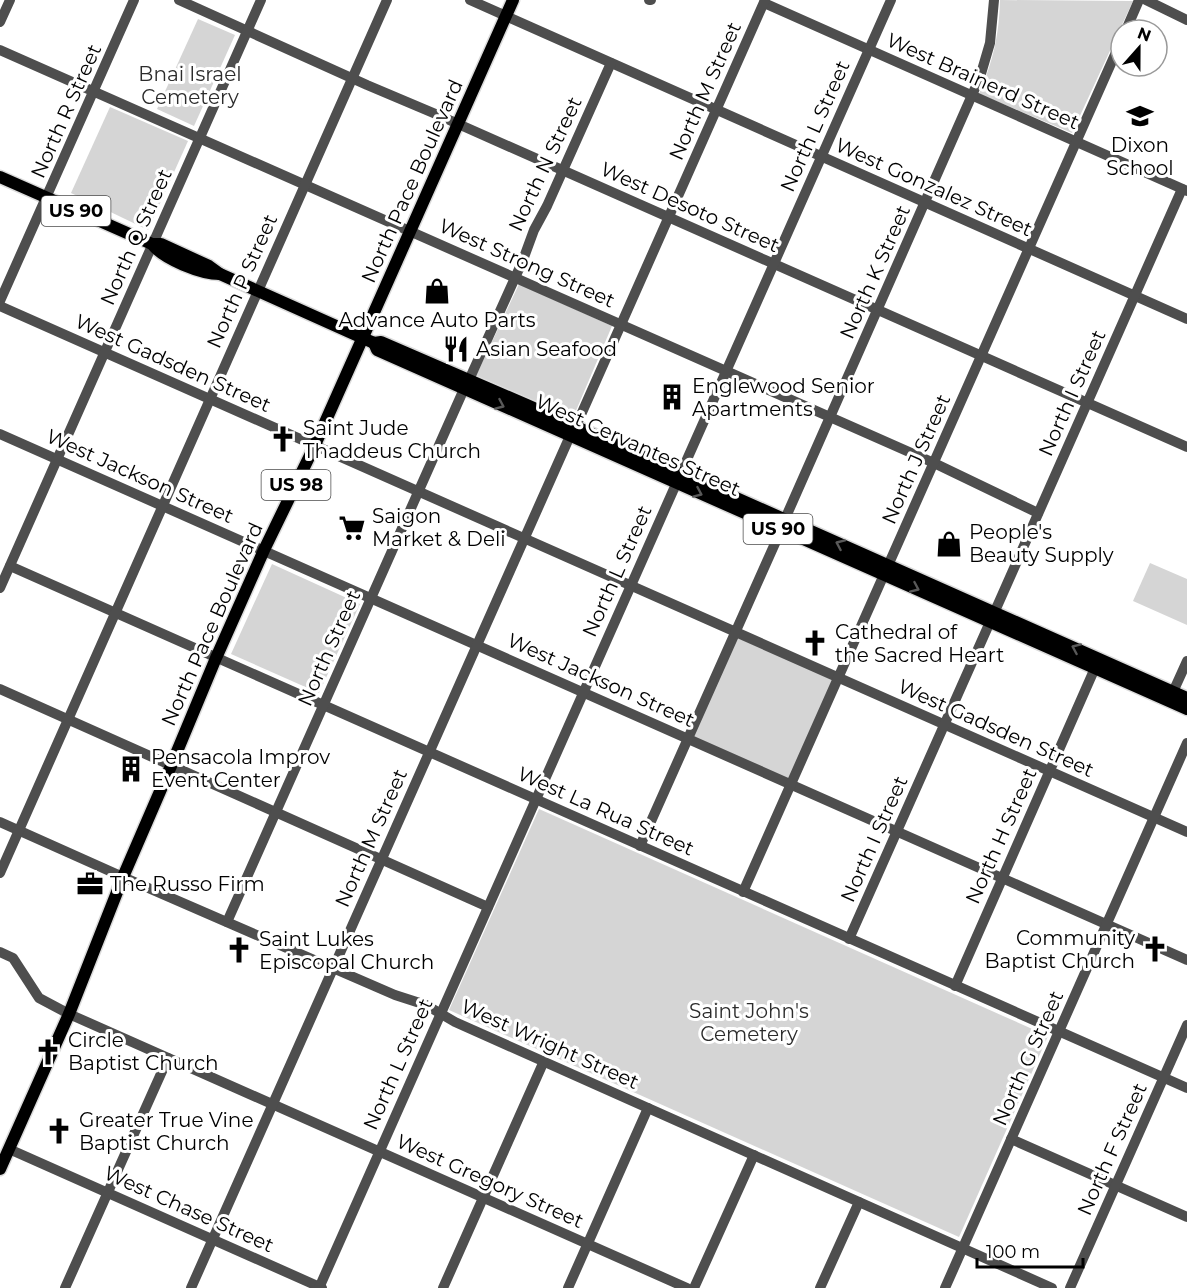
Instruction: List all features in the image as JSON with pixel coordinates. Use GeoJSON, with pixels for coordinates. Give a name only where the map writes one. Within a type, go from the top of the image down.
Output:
{"type":"FeatureCollection","features":[{"type":"Feature","properties":{"kind":"main road","name":"North Pace Boulevard"},"geometry":{"type":"LineString","coordinates":[[0,1169],[69,1014],[123,877],[216,658],[264,550],[368,340],[411,231],[513,0]]}},
{"type":"Feature","properties":{"kind":"main road","name":"West Cervantes Street"},"geometry":{"type":"LineString","coordinates":[[0,177],[152,244],[161,244],[209,266],[220,274],[368,340],[381,342],[467,384],[992,617],[1187,698]]}},
{"type":"Feature","properties":{"kind":"main road","name":"West Cervantes Street"},"geometry":{"type":"LineString","coordinates":[[992,617],[1116,678],[1187,709]]}},
{"type":"Feature","properties":{"kind":"main road"},"geometry":{"type":"LineString","coordinates":[[1116,678],[1126,677],[1165,693],[1173,692]]}},
{"type":"Feature","properties":{"kind":"street"},"geometry":{"type":"LineString","coordinates":[[0,22],[10,0]]}},
{"type":"Feature","properties":{"kind":"street","name":"North R Street"},"geometry":{"type":"LineString","coordinates":[[0,304],[134,0]]}},
{"type":"Feature","properties":{"kind":"street","name":"West Desoto Street"},"geometry":{"type":"LineString","coordinates":[[179,0],[1187,447]]}},
{"type":"Feature","properties":{"kind":"street","name":"North Q Street"},"geometry":{"type":"LineString","coordinates":[[0,588],[261,0]]}},
{"type":"Feature","properties":{"kind":"street","name":"North P Street"},"geometry":{"type":"LineString","coordinates":[[0,873],[387,0]]}},
{"type":"Feature","properties":{"kind":"street","name":"West Gonzalez Street"},"geometry":{"type":"LineString","coordinates":[[470,0],[1187,319]]}},
{"type":"Feature","properties":{"kind":"street","name":"North L Street"},"geometry":{"type":"LineString","coordinates":[[320,1288],[891,0]]}},
{"type":"Feature","properties":{"kind":"street","name":"North K Street"},"geometry":{"type":"LineString","coordinates":[[640,846],[980,77],[990,43],[994,0]]}},
{"type":"Feature","properties":{"kind":"street"},"geometry":{"type":"LineString","coordinates":[[1131,18],[1139,0]]}},
{"type":"Feature","properties":{"kind":"street"},"geometry":{"type":"LineString","coordinates":[[1146,0],[1187,20]]}},
{"type":"Feature","properties":{"kind":"street","name":"West Brainerd Street"},"geometry":{"type":"LineString","coordinates":[[764,2],[869,51],[1184,190]]}},
{"type":"Feature","properties":{"kind":"street","name":"North M Street"},"geometry":{"type":"LineString","coordinates":[[191,1288],[764,2]]}},
{"type":"Feature","properties":{"kind":"street","name":"West Strong Street"},"geometry":{"type":"LineString","coordinates":[[0,50],[934,463],[1038,513]]}},
{"type":"Feature","properties":{"kind":"street","name":"North N Street"},"geometry":{"type":"LineString","coordinates":[[467,384],[534,230],[611,63]]}},
{"type":"Feature","properties":{"kind":"street","name":"North J Street"},"geometry":{"type":"LineString","coordinates":[[743,892],[1109,69]]}},
{"type":"Feature","properties":{"kind":"street","name":"North I Street"},"geometry":{"type":"LineString","coordinates":[[849,939],[1134,296],[1184,190]]}},
{"type":"Feature","properties":{"kind":"street","name":"West Gadsden Street"},"geometry":{"type":"LineString","coordinates":[[0,304],[1187,832]]}},
{"type":"Feature","properties":{"kind":"street","name":"North Street"},"geometry":{"type":"LineString","coordinates":[[227,922],[467,384]]}},
{"type":"Feature","properties":{"kind":"street","name":"West Jackson Street"},"geometry":{"type":"LineString","coordinates":[[0,434],[1187,960]]}},
{"type":"Feature","properties":{"kind":"street","name":"West La Rua Street"},"geometry":{"type":"LineString","coordinates":[[10,566],[1187,1088]]}},
{"type":"Feature","properties":{"kind":"street"},"geometry":{"type":"LineString","coordinates":[[1173,692],[1187,661]]}},
{"type":"Feature","properties":{"kind":"street","name":"North H Street"},"geometry":{"type":"LineString","coordinates":[[955,986],[1095,668]]}},
{"type":"Feature","properties":{"kind":"street"},"geometry":{"type":"LineString","coordinates":[[0,689],[488,907]]}},
{"type":"Feature","properties":{"kind":"street","name":"North G Street"},"geometry":{"type":"LineString","coordinates":[[945,1288],[1187,743]]}},
{"type":"Feature","properties":{"kind":"street","name":"West Wright Street"},"geometry":{"type":"LineString","coordinates":[[0,822],[395,995],[426,1005],[454,1022],[1052,1288]]}},
{"type":"Feature","properties":{"kind":"street","name":"West Gregory Street"},"geometry":{"type":"LineString","coordinates":[[0,952],[13,958],[39,998],[69,1014],[687,1288]]}},
{"type":"Feature","properties":{"kind":"street","name":"North F Street"},"geometry":{"type":"LineString","coordinates":[[1070,1288],[1187,1024]]}},
{"type":"Feature","properties":{"kind":"street"},"geometry":{"type":"LineString","coordinates":[[65,1288],[168,1058]]}},
{"type":"Feature","properties":{"kind":"street"},"geometry":{"type":"LineString","coordinates":[[443,1288],[544,1061]]}},
{"type":"Feature","properties":{"kind":"street"},"geometry":{"type":"LineString","coordinates":[[568,1288],[648,1108]]}},
{"type":"Feature","properties":{"kind":"street"},"geometry":{"type":"LineString","coordinates":[[1011,1139],[1187,1217]]}},
{"type":"Feature","properties":{"kind":"street","name":"West Chase Street"},"geometry":{"type":"LineString","coordinates":[[9,1149],[320,1288]]}},
{"type":"Feature","properties":{"kind":"street"},"geometry":{"type":"LineString","coordinates":[[694,1288],[754,1155]]}},
{"type":"Feature","properties":{"kind":"street"},"geometry":{"type":"LineString","coordinates":[[820,1288],[859,1202]]}},
{"type":"Feature","properties":{"kind":"green space"},"geometry":{"type":"Polygon","coordinates":[[[1000,0],[1133,1],[1125,18],[1109,18],[1109,53],[1072,133],[979,94],[988,70],[998,25],[1000,0]]]}},
{"type":"Feature","properties":{"kind":"green space","name":"Bnai Israel Cemetery"},"geometry":{"type":"Polygon","coordinates":[[[198,19],[235,35],[194,126],[157,109],[198,19]]]}},
{"type":"Feature","properties":{"kind":"green space"},"geometry":{"type":"Polygon","coordinates":[[[110,107],[188,141],[148,230],[71,193],[110,107]]]}},
{"type":"Feature","properties":{"kind":"green space"},"geometry":{"type":"Polygon","coordinates":[[[519,284],[612,326],[572,420],[475,378],[519,284]]]}},
{"type":"Feature","properties":{"kind":"green space"},"geometry":{"type":"Polygon","coordinates":[[[1150,563],[1187,579],[1187,625],[1133,601],[1150,563]]]}},
{"type":"Feature","properties":{"kind":"green space"},"geometry":{"type":"Polygon","coordinates":[[[272,564],[360,604],[319,693],[231,654],[272,564]]]}},
{"type":"Feature","properties":{"kind":"green space"},"geometry":{"type":"Polygon","coordinates":[[[736,637],[834,680],[789,779],[692,736],[736,637]]]}},
{"type":"Feature","properties":{"kind":"green space","name":"Saint John's Cemetery"},"geometry":{"type":"Polygon","coordinates":[[[539,809],[1048,1036],[959,1237],[449,1010],[539,809]]]}},
{"type":"Feature","properties":{"kind":"place","name":"Dixon School"},"geometry":{"type":"Point","coordinates":[1140,116]}},
{"type":"Feature","properties":{"kind":"place","name":"Advance Auto Parts"},"geometry":{"type":"Point","coordinates":[437,291]}},
{"type":"Feature","properties":{"kind":"place","name":"Asian Seafood"},"geometry":{"type":"Point","coordinates":[456,349]}},
{"type":"Feature","properties":{"kind":"place","name":"Englewood Senior Apartments"},"geometry":{"type":"Point","coordinates":[672,397]}},
{"type":"Feature","properties":{"kind":"place","name":"Saint Jude Thaddeus Church"},"geometry":{"type":"Point","coordinates":[283,439]}},
{"type":"Feature","properties":{"kind":"place","name":"Saigon Market & Deli"},"geometry":{"type":"Point","coordinates":[352,528]}},
{"type":"Feature","properties":{"kind":"place","name":"People's Beauty Supply"},"geometry":{"type":"Point","coordinates":[949,544]}},
{"type":"Feature","properties":{"kind":"place","name":"Cathedral of the Sacred Heart"},"geometry":{"type":"Point","coordinates":[815,643]}},
{"type":"Feature","properties":{"kind":"place","name":"Pensacola Improv Event Center"},"geometry":{"type":"Point","coordinates":[131,769]}},
{"type":"Feature","properties":{"kind":"place","name":"The Russo Firm"},"geometry":{"type":"Point","coordinates":[90,884]}},
{"type":"Feature","properties":{"kind":"place","name":"Community Baptist Church"},"geometry":{"type":"Point","coordinates":[1155,949]}},
{"type":"Feature","properties":{"kind":"place","name":"Saint Lukes Episcopal Church"},"geometry":{"type":"Point","coordinates":[239,950]}},
{"type":"Feature","properties":{"kind":"place","name":"Circle Baptist Church"},"geometry":{"type":"Point","coordinates":[48,1052]}},
{"type":"Feature","properties":{"kind":"place","name":"Greater True Vine Baptist Church"},"geometry":{"type":"Point","coordinates":[59,1131]}}]}
